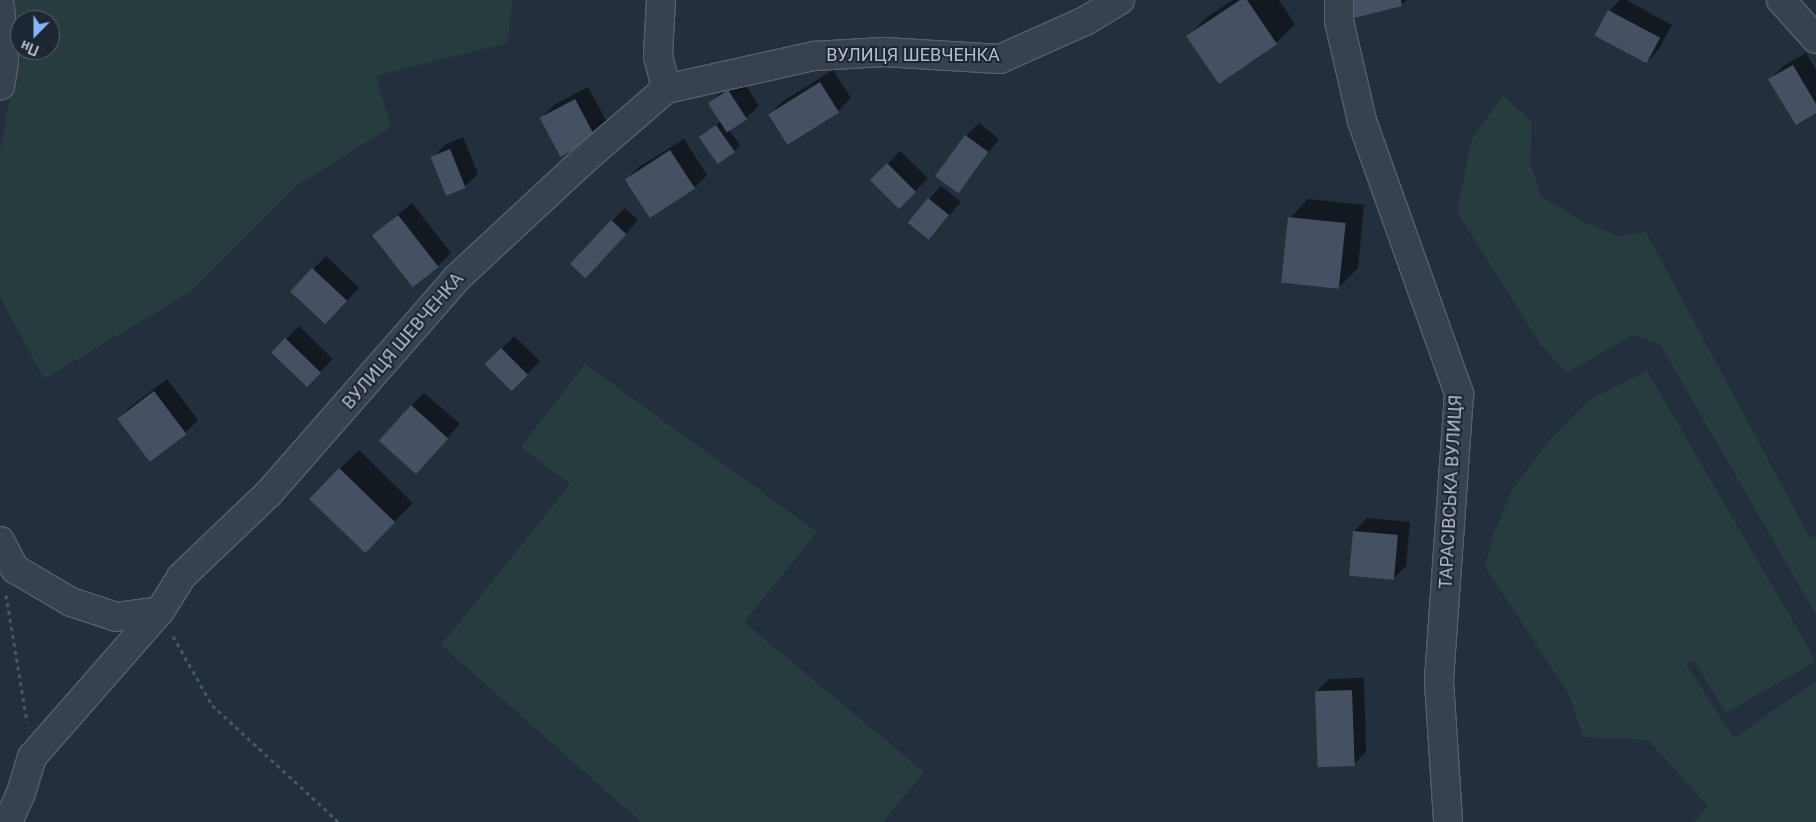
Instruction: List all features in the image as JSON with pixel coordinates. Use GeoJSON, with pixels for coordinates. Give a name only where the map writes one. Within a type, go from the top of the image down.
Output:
{"type":"FeatureCollection","features":[{"type":"Feature","properties":{"kind":"street"},"geometry":{"type":"LineString","coordinates":[[661,0],[658,56],[666,89]]}},
{"type":"Feature","properties":{"kind":"street","name":"ВУЛИЦЯ ШЕВЧЕНКА"},"geometry":{"type":"LineString","coordinates":[[32,756],[160,611],[181,577],[269,493],[457,278],[585,159],[666,89],[814,56],[884,52],[1000,59],[1084,21],[1120,0]]}},
{"type":"Feature","properties":{"kind":"street","name":"ТАРАСІВСЬКА ВУЛИЦЯ"},"geometry":{"type":"LineString","coordinates":[[1339,0],[1339,21],[1362,121],[1459,394],[1439,681],[1448,822]]}},
{"type":"Feature","properties":{"kind":"street"},"geometry":{"type":"LineString","coordinates":[[1781,0],[1816,39]]}},
{"type":"Feature","properties":{"kind":"street"},"geometry":{"type":"LineString","coordinates":[[0,7],[4,62],[0,86]]}},
{"type":"Feature","properties":{"kind":"street"},"geometry":{"type":"LineString","coordinates":[[0,541],[8,567],[72,602],[116,616],[160,611]]}},
{"type":"Feature","properties":{"kind":"street"},"geometry":{"type":"LineString","coordinates":[[8,822],[21,793],[32,756]]}},
{"type":"Feature","properties":{"kind":"path"},"geometry":{"type":"LineString","coordinates":[[8,567],[5,592],[20,670],[32,756]]}},
{"type":"Feature","properties":{"kind":"path"},"geometry":{"type":"LineString","coordinates":[[160,611],[212,705],[339,822]]}},
{"type":"Feature","properties":{"kind":"green space"},"geometry":{"type":"Polygon","coordinates":[[[4,0],[513,0],[507,43],[376,76],[391,127],[298,185],[192,291],[44,379],[0,297],[0,151],[14,73],[12,60],[60,60],[60,10],[10,10],[10,44],[4,0]]]}},
{"type":"Feature","properties":{"kind":"green space"},"geometry":{"type":"Polygon","coordinates":[[[1503,95],[1532,122],[1530,163],[1541,196],[1582,221],[1618,236],[1646,232],[1810,538],[1816,536],[1816,615],[1660,344],[1632,335],[1567,373],[1541,345],[1457,212],[1472,139],[1503,95]]]}},
{"type":"Feature","properties":{"kind":"green space"},"geometry":{"type":"Polygon","coordinates":[[[585,364],[817,532],[744,622],[924,772],[883,822],[641,822],[441,645],[570,484],[521,447],[585,364]]]}},
{"type":"Feature","properties":{"kind":"green space"},"geometry":{"type":"Polygon","coordinates":[[[1647,371],[1816,661],[1726,713],[1694,660],[1686,664],[1734,738],[1816,681],[1816,822],[1694,822],[1708,806],[1648,740],[1583,737],[1569,694],[1485,567],[1493,535],[1512,490],[1552,437],[1591,399],[1647,371]]]}},
{"type":"Feature","properties":{"kind":"building"},"geometry":{"type":"Polygon","coordinates":[[[1240,0],[1247,0],[1277,44],[1219,84],[1186,36],[1240,0]]]}},
{"type":"Feature","properties":{"kind":"building"},"geometry":{"type":"Polygon","coordinates":[[[1350,0],[1401,0],[1402,6],[1354,18],[1350,0]]]}},
{"type":"Feature","properties":{"kind":"building"},"geometry":{"type":"Polygon","coordinates":[[[1608,10],[1660,38],[1646,63],[1594,36],[1608,10]]]}},
{"type":"Feature","properties":{"kind":"building"},"geometry":{"type":"Polygon","coordinates":[[[1793,65],[1816,104],[1816,113],[1796,125],[1768,79],[1793,65]]]}},
{"type":"Feature","properties":{"kind":"building"},"geometry":{"type":"Polygon","coordinates":[[[820,82],[839,113],[787,145],[768,114],[820,82]]]}},
{"type":"Feature","properties":{"kind":"building"},"geometry":{"type":"Polygon","coordinates":[[[728,90],[747,119],[727,132],[708,103],[728,90]]]}},
{"type":"Feature","properties":{"kind":"building"},"geometry":{"type":"Polygon","coordinates":[[[575,99],[596,138],[560,157],[540,118],[575,99]]]}},
{"type":"Feature","properties":{"kind":"building"},"geometry":{"type":"Polygon","coordinates":[[[716,125],[735,152],[718,164],[699,137],[716,125]]]}},
{"type":"Feature","properties":{"kind":"building"},"geometry":{"type":"Polygon","coordinates":[[[965,135],[988,152],[958,193],[935,176],[965,135]]]}},
{"type":"Feature","properties":{"kind":"building"},"geometry":{"type":"Polygon","coordinates":[[[450,149],[466,188],[446,196],[431,157],[450,149]]]}},
{"type":"Feature","properties":{"kind":"building"},"geometry":{"type":"Polygon","coordinates":[[[670,150],[695,189],[650,218],[625,179],[670,150]]]}},
{"type":"Feature","properties":{"kind":"building"},"geometry":{"type":"Polygon","coordinates":[[[887,163],[916,192],[899,209],[870,180],[887,163]]]}},
{"type":"Feature","properties":{"kind":"building"},"geometry":{"type":"Polygon","coordinates":[[[928,198],[949,215],[929,240],[908,223],[928,198]]]}},
{"type":"Feature","properties":{"kind":"building"},"geometry":{"type":"Polygon","coordinates":[[[398,215],[439,267],[413,287],[372,235],[398,215]]]}},
{"type":"Feature","properties":{"kind":"building"},"geometry":{"type":"Polygon","coordinates":[[[1288,217],[1346,223],[1339,289],[1281,283],[1288,217]]]}},
{"type":"Feature","properties":{"kind":"building"},"geometry":{"type":"Polygon","coordinates":[[[611,220],[626,234],[585,278],[570,264],[611,220]]]}},
{"type":"Feature","properties":{"kind":"building"},"geometry":{"type":"Polygon","coordinates":[[[312,268],[347,301],[325,324],[290,291],[312,268]]]}},
{"type":"Feature","properties":{"kind":"building"},"geometry":{"type":"Polygon","coordinates":[[[285,338],[321,373],[307,387],[271,352],[285,338]]]}},
{"type":"Feature","properties":{"kind":"building"},"geometry":{"type":"Polygon","coordinates":[[[501,348],[528,375],[512,391],[485,364],[501,348]]]}},
{"type":"Feature","properties":{"kind":"building"},"geometry":{"type":"Polygon","coordinates":[[[154,391],[186,434],[150,462],[117,419],[154,391]]]}},
{"type":"Feature","properties":{"kind":"building"},"geometry":{"type":"Polygon","coordinates":[[[411,405],[448,438],[416,474],[379,441],[411,405]]]}},
{"type":"Feature","properties":{"kind":"building"},"geometry":{"type":"Polygon","coordinates":[[[339,468],[395,522],[365,553],[309,499],[339,468]]]}},
{"type":"Feature","properties":{"kind":"building"},"geometry":{"type":"Polygon","coordinates":[[[1353,531],[1398,535],[1394,580],[1349,576],[1353,531]]]}},
{"type":"Feature","properties":{"kind":"building"},"geometry":{"type":"Polygon","coordinates":[[[1352,690],[1355,766],[1318,767],[1315,691],[1352,690]]]}}]}
